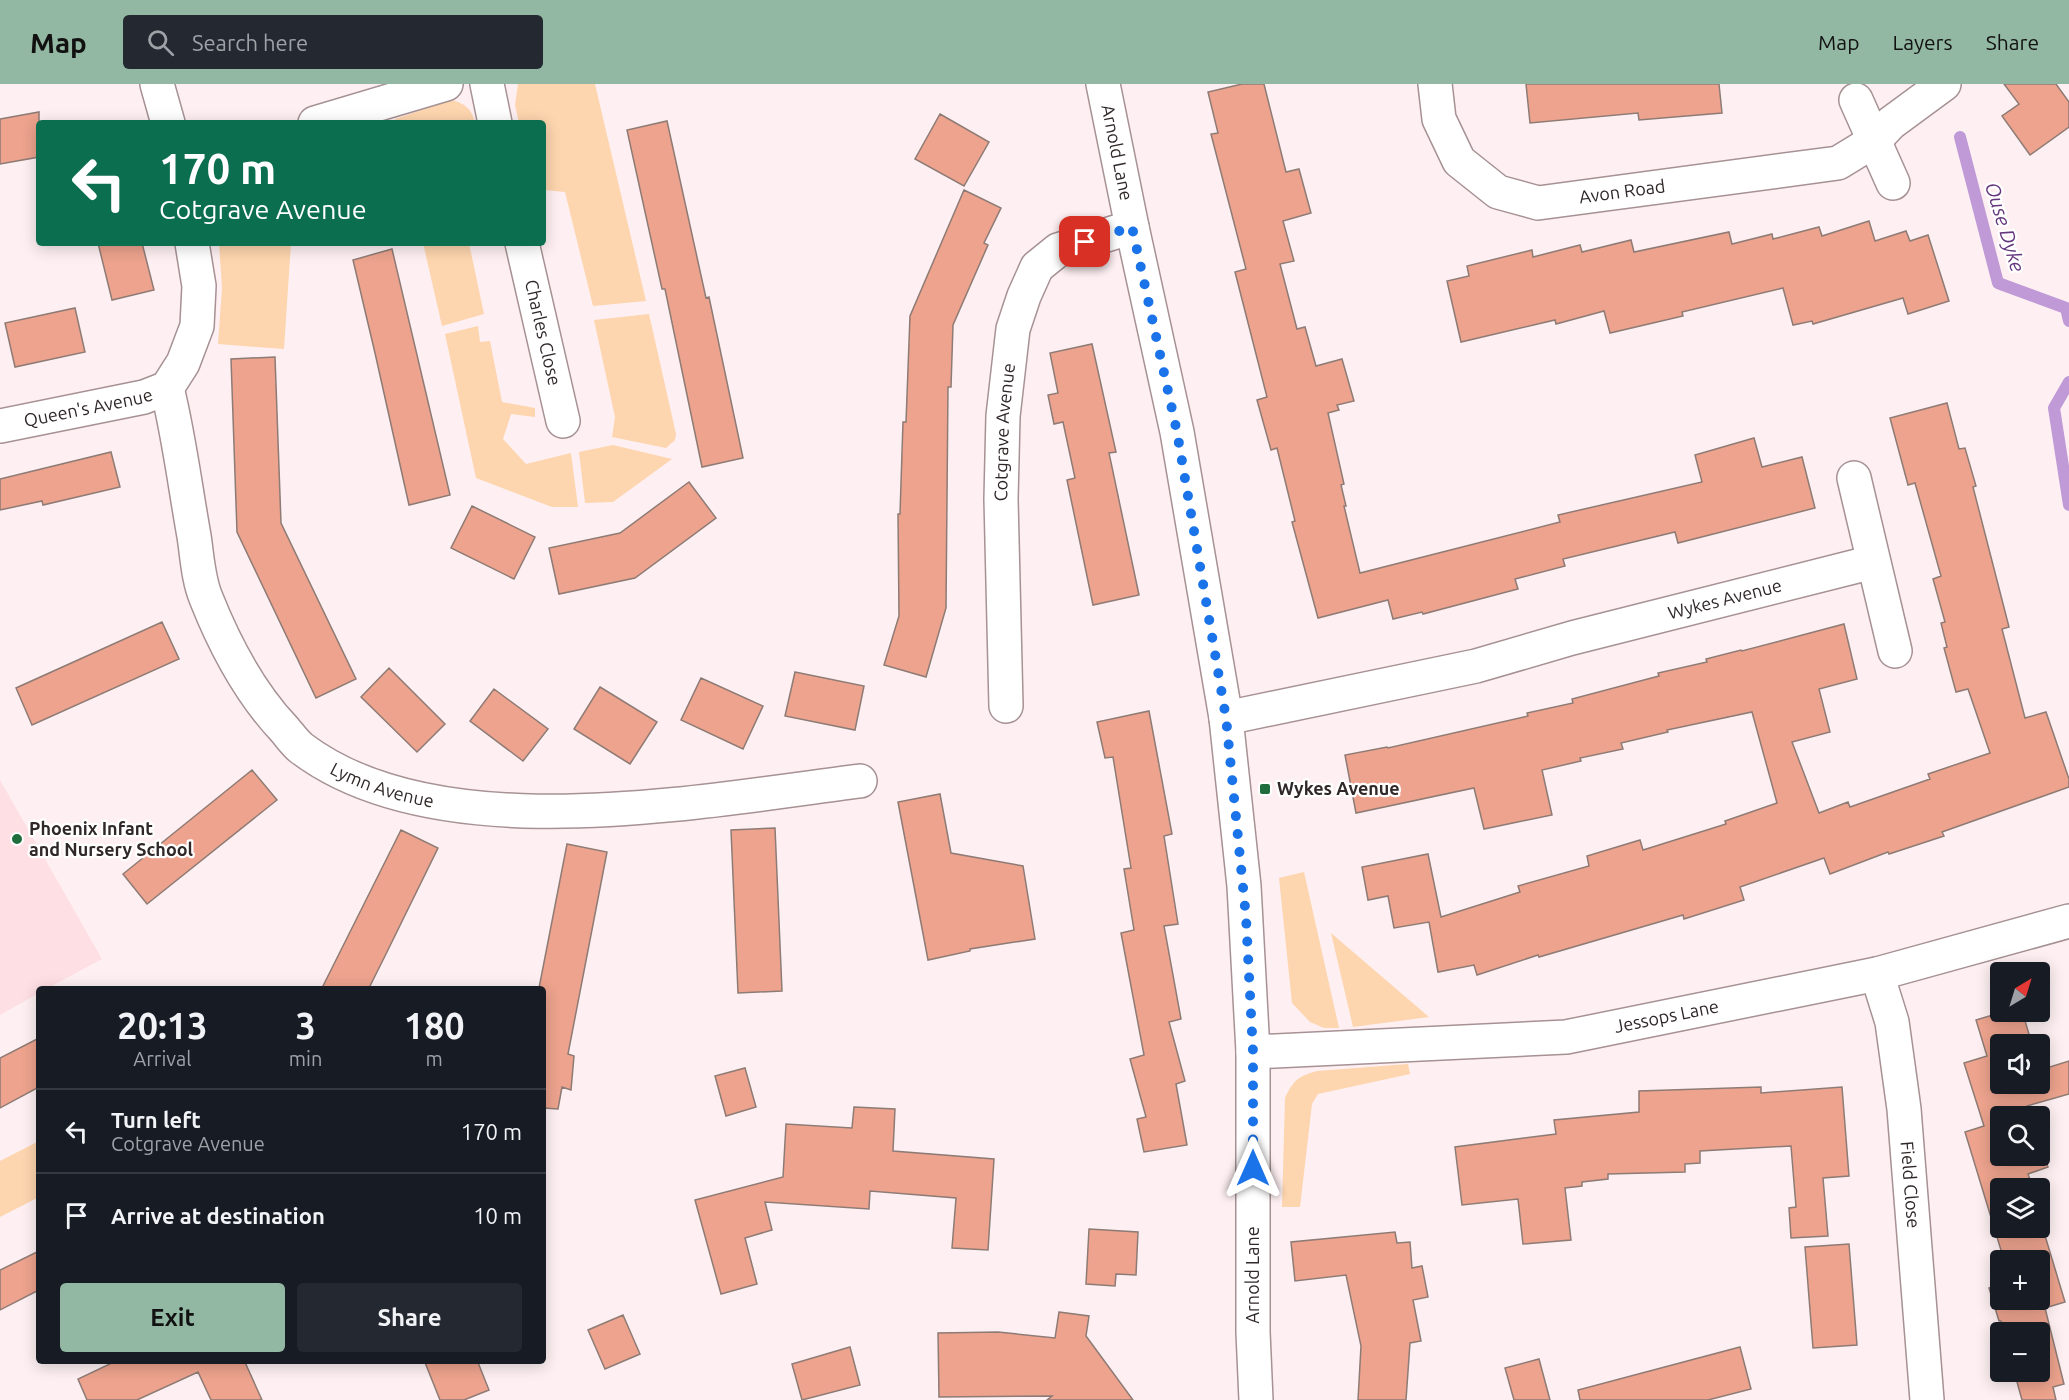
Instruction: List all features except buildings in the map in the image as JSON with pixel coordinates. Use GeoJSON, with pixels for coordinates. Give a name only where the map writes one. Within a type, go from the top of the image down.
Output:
{"type":"FeatureCollection","features":[{"type":"Feature","properties":{"kind":"street"},"geometry":{"type":"LineString","coordinates":[[157,84],[167,120]]}},
{"type":"Feature","properties":{"kind":"street"},"geometry":{"type":"LineString","coordinates":[[325,120],[447,84]]}},
{"type":"Feature","properties":{"kind":"street"},"geometry":{"type":"LineString","coordinates":[[487,84],[494,120]]}},
{"type":"Feature","properties":{"kind":"street","name":"Arnold Lane"},"geometry":{"type":"LineString","coordinates":[[1103,84],[1177,432],[1226,718],[1245,896],[1253,1052],[1256,1400]]}},
{"type":"Feature","properties":{"kind":"street","name":"Avon Road"},"geometry":{"type":"LineString","coordinates":[[1435,84],[1439,119],[1460,161],[1497,192],[1538,203],[1838,162],[1882,132],[1944,84]]}},
{"type":"Feature","properties":{"kind":"street"},"geometry":{"type":"LineString","coordinates":[[1856,100],[1882,132],[1893,183]]}},
{"type":"Feature","properties":{"kind":"street","name":"Cotgrave Avenue"},"geometry":{"type":"LineString","coordinates":[[1006,706],[1001,499],[1003,416],[1013,328],[1036,267],[1058,250],[1132,227]]}},
{"type":"Feature","properties":{"kind":"street","name":"Queen's Avenue"},"geometry":{"type":"LineString","coordinates":[[0,426],[144,397],[167,388],[183,363],[197,326],[200,286],[193,246]]}},
{"type":"Feature","properties":{"kind":"street","name":"Charles Close"},"geometry":{"type":"LineString","coordinates":[[523,246],[562,421]]}},
{"type":"Feature","properties":{"kind":"street","name":"Lymn Avenue"},"geometry":{"type":"LineString","coordinates":[[167,388],[204,595],[225,642],[240,671],[269,713],[300,747],[348,777],[395,794],[452,806],[551,812],[674,804],[860,781]]}},
{"type":"Feature","properties":{"kind":"street"},"geometry":{"type":"LineString","coordinates":[[1854,478],[1895,651]]}},
{"type":"Feature","properties":{"kind":"street","name":"Wykes Avenue"},"geometry":{"type":"LineString","coordinates":[[1226,718],[1476,666],[1572,638],[1873,562]]}},
{"type":"Feature","properties":{"kind":"street","name":"Jessops Lane"},"geometry":{"type":"LineString","coordinates":[[1253,1052],[1566,1036],[1877,974],[2069,921]]}},
{"type":"Feature","properties":{"kind":"street","name":"Field Close"},"geometry":{"type":"LineString","coordinates":[[1877,974],[1892,1022],[1904,1109],[1927,1400]]}},
{"type":"Feature","properties":{"kind":"shaded area"},"geometry":{"type":"Polygon","coordinates":[[[518,84],[595,84],[646,301],[593,306],[565,192],[546,190],[546,120],[518,120],[515,105],[518,84]]]}},
{"type":"Feature","properties":{"kind":"shaded area"},"geometry":{"type":"Polygon","coordinates":[[[451,100],[467,107],[474,120],[395,120],[451,100]]]}},
{"type":"Feature","properties":{"kind":"shaded area"},"geometry":{"type":"Polygon","coordinates":[[[219,246],[291,246],[284,349],[218,344],[222,288],[219,246]]]}},
{"type":"Feature","properties":{"kind":"shaded area"},"geometry":{"type":"Polygon","coordinates":[[[424,246],[470,246],[484,314],[442,326],[424,246]]]}},
{"type":"Feature","properties":{"kind":"shaded area"},"geometry":{"type":"Polygon","coordinates":[[[649,314],[676,434],[675,440],[666,448],[612,437],[615,417],[594,320],[649,314]]]}},
{"type":"Feature","properties":{"kind":"shaded area"},"geometry":{"type":"Polygon","coordinates":[[[478,326],[480,342],[490,341],[502,402],[535,408],[535,417],[511,414],[503,439],[526,464],[571,453],[578,507],[552,507],[476,478],[445,334],[478,326]]]}},
{"type":"Feature","properties":{"kind":"shaded area"},"geometry":{"type":"Polygon","coordinates":[[[613,445],[672,459],[613,502],[585,503],[579,452],[613,445]]]}},
{"type":"Feature","properties":{"kind":"shaded area","name":"Phoenix Infant and Nursery School"},"geometry":{"type":"Polygon","coordinates":[[[0,780],[102,959],[52,986],[36,986],[36,995],[0,1015],[0,780]]]}},
{"type":"Feature","properties":{"kind":"shaded area"},"geometry":{"type":"Polygon","coordinates":[[[1304,872],[1339,1028],[1324,1028],[1310,1022],[1292,1003],[1279,878],[1304,872]]]}},
{"type":"Feature","properties":{"kind":"shaded area"},"geometry":{"type":"Polygon","coordinates":[[[1331,933],[1429,1017],[1353,1027],[1331,933]]]}},
{"type":"Feature","properties":{"kind":"shaded area"},"geometry":{"type":"Polygon","coordinates":[[[1408,1064],[1410,1074],[1318,1094],[1312,1104],[1300,1207],[1282,1207],[1285,1098],[1294,1083],[1301,1077],[1317,1071],[1408,1064]]]}},
{"type":"Feature","properties":{"kind":"shaded area"},"geometry":{"type":"Polygon","coordinates":[[[36,1143],[36,1199],[0,1217],[0,1161],[36,1143]]]}},
{"type":"Feature","properties":{"kind":"waterway","name":"Ouse Dyke"},"geometry":{"type":"LineString","coordinates":[[1960,137],[1998,283],[2066,308],[2069,321]]}},
{"type":"Feature","properties":{"kind":"waterway","name":"Ouse Dyke"},"geometry":{"type":"LineString","coordinates":[[2069,382],[2054,408],[2069,505]]}},
{"type":"Feature","properties":{"kind":"place","name":"Wykes Avenue"},"geometry":{"type":"Point","coordinates":[1265,789]}},
{"type":"Feature","properties":{"kind":"place","name":"Phoenix Infant and Nursery School"},"geometry":{"type":"Point","coordinates":[17,839]}},
{"type":"Feature","properties":{"kind":"route"},"geometry":{"type":"LineString","coordinates":[[1085,242],[1132,227],[1177,432],[1226,718],[1242,865],[1253,1052],[1253,1168]]}}]}
